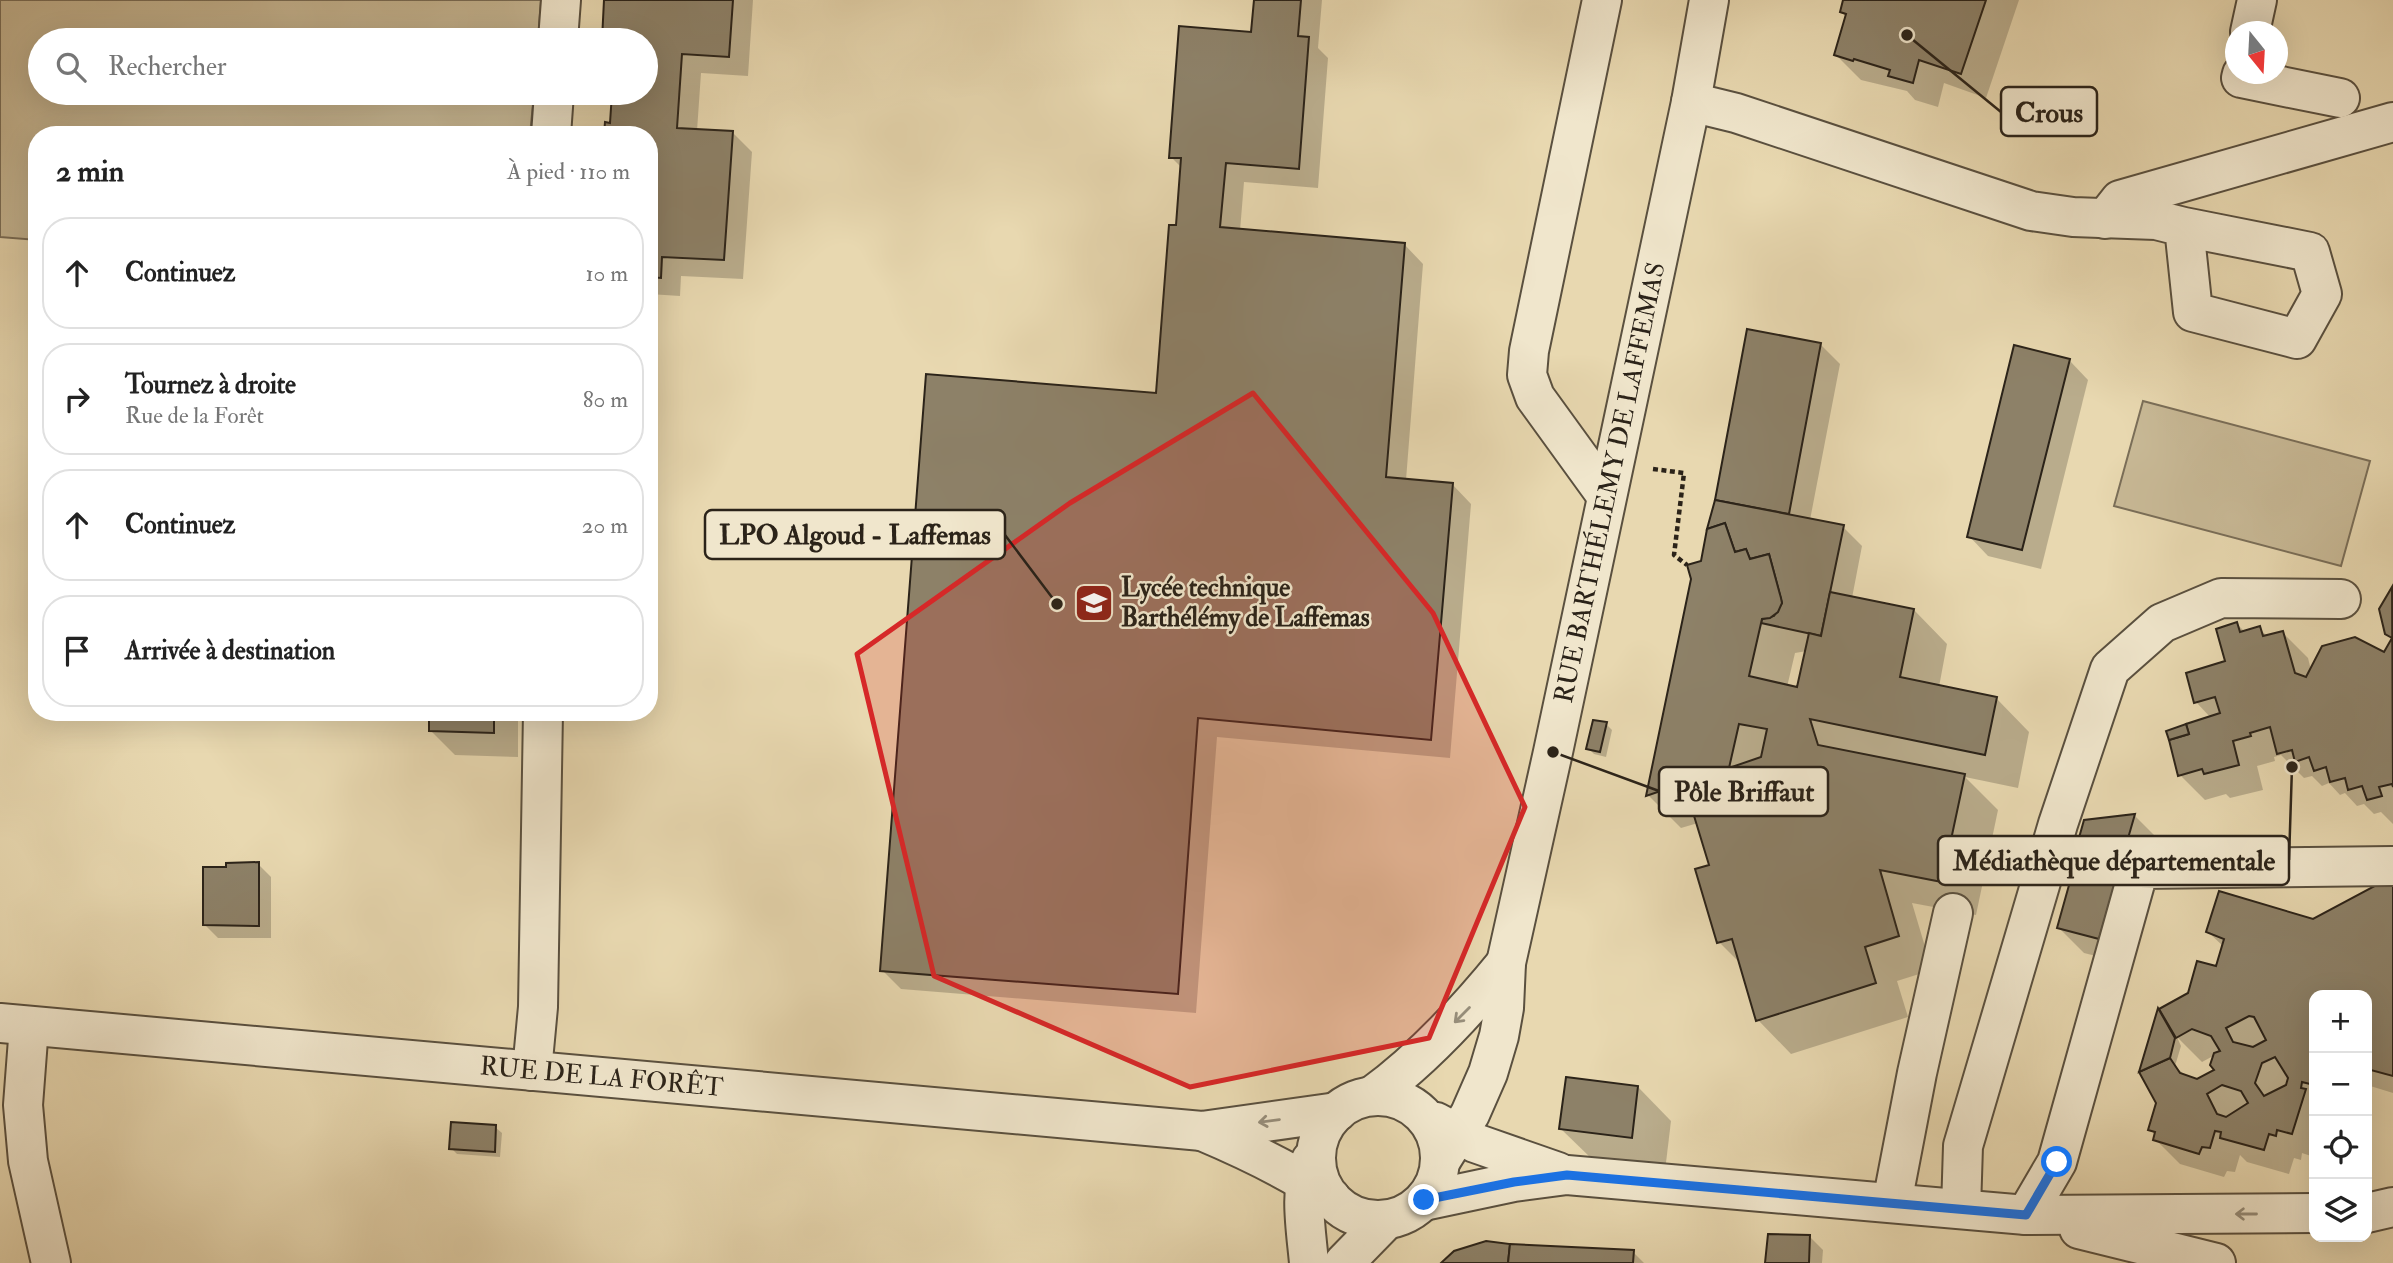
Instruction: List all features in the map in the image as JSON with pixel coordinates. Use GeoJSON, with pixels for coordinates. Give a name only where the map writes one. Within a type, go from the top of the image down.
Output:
{"type":"FeatureCollection","features":[{"type":"Feature","properties":{"kind":"street"},"geometry":{"type":"LineString","coordinates":[[559,28],[561,0]]}},
{"type":"Feature","properties":{"kind":"street"},"geometry":{"type":"LineString","coordinates":[[1602,0],[1529,351],[1527,375],[1535,397],[1606,495]]}},
{"type":"Feature","properties":{"kind":"street","name":"RUE BARTHÉLEMY DE LAFFEMAS"},"geometry":{"type":"LineString","coordinates":[[1449,1149],[1488,1073],[1499,1036],[1504,1008],[1506,963],[1691,102],[1709,0]]}},
{"type":"Feature","properties":{"kind":"street"},"geometry":{"type":"LineString","coordinates":[[2252,21],[2257,0]]}},
{"type":"Feature","properties":{"kind":"street"},"geometry":{"type":"LineString","coordinates":[[2271,84],[2340,98]]}},
{"type":"Feature","properties":{"kind":"street"},"geometry":{"type":"LineString","coordinates":[[1691,102],[1735,113],[2031,211],[2073,218],[2156,220],[2184,227]]}},
{"type":"Feature","properties":{"kind":"street"},"geometry":{"type":"LineString","coordinates":[[552,126],[553,105]]}},
{"type":"Feature","properties":{"kind":"street"},"geometry":{"type":"LineString","coordinates":[[2105,219],[2119,200],[2393,122]]}},
{"type":"Feature","properties":{"kind":"street"},"geometry":{"type":"LineString","coordinates":[[1961,1209],[1963,1146],[2058,824],[2110,669],[2162,623],[2221,598],[2341,599]]}},
{"type":"Feature","properties":{"kind":"street"},"geometry":{"type":"LineString","coordinates":[[532,1071],[538,1007],[543,721]]}},
{"type":"Feature","properties":{"kind":"street"},"geometry":{"type":"LineString","coordinates":[[2026,1215],[2057,1162],[2139,869],[2393,866]]}},
{"type":"Feature","properties":{"kind":"street"},"geometry":{"type":"LineString","coordinates":[[1892,1203],[1917,1073],[1953,913]]}},
{"type":"Feature","properties":{"kind":"street"},"geometry":{"type":"LineString","coordinates":[[1449,1149],[1436,1183],[1424,1200],[1407,1214],[1386,1220],[1366,1219],[1347,1211],[1318,1189],[1309,1163],[1325,1127],[1337,1112],[1353,1101],[1372,1096],[1392,1082],[1466,1012],[1506,963]]}},
{"type":"Feature","properties":{"kind":"street"},"geometry":{"type":"LineString","coordinates":[[15,1025],[28,1161],[51,1263]]}},
{"type":"Feature","properties":{"kind":"street","name":"RUE DE LA FORÊT"},"geometry":{"type":"LineString","coordinates":[[15,1025],[1202,1131],[1337,1112]]}},
{"type":"Feature","properties":{"kind":"street"},"geometry":{"type":"LineString","coordinates":[[1372,1096],[1400,1100],[1412,1106],[1423,1115],[1449,1149],[1567,1175],[2026,1215],[2309,1213]]}},
{"type":"Feature","properties":{"kind":"street","name":"RUE DE LA FORÊT"},"geometry":{"type":"LineString","coordinates":[[1202,1131],[1246,1150],[1318,1189]]}},
{"type":"Feature","properties":{"kind":"street"},"geometry":{"type":"LineString","coordinates":[[1424,1200],[1514,1182],[1567,1175]]}},
{"type":"Feature","properties":{"kind":"street"},"geometry":{"type":"LineString","coordinates":[[1309,1263],[1304,1209],[1318,1189]]}},
{"type":"Feature","properties":{"kind":"street"},"geometry":{"type":"LineString","coordinates":[[2372,1212],[2393,1207]]}},
{"type":"Feature","properties":{"kind":"street"},"geometry":{"type":"LineString","coordinates":[[2026,1215],[2216,1263]]}},
{"type":"Feature","properties":{"kind":"street"},"geometry":{"type":"LineString","coordinates":[[1344,1263],[1386,1220]]}},
{"type":"Feature","properties":{"kind":"path"},"geometry":{"type":"LineString","coordinates":[[1650,481],[1653,468],[1684,473],[1674,555],[1687,565]]}},
{"type":"Feature","properties":{"kind":"highlighted area"},"geometry":{"type":"Polygon","coordinates":[[[1253,393],[1433,613],[1525,807],[1429,1038],[1190,1087],[934,976],[857,654],[1070,503],[1253,393]]]}},
{"type":"Feature","properties":{"kind":"shaded area"},"geometry":{"type":"Polygon","coordinates":[[[0,0],[541,0],[539,28],[28,28],[28,105],[533,105],[531,126],[28,126],[28,239],[0,237],[0,0]]]}},
{"type":"Feature","properties":{"kind":"shaded area"},"geometry":{"type":"Polygon","coordinates":[[[2143,401],[2370,461],[2341,566],[2114,506],[2143,401]]]}},
{"type":"Feature","properties":{"kind":"building"},"geometry":{"type":"Polygon","coordinates":[[[604,0],[733,0],[729,57],[682,54],[677,128],[733,131],[724,260],[662,257],[661,278],[658,278],[658,126],[605,126],[605,122],[610,123],[611,105],[658,105],[658,28],[603,28],[604,0]]]}},
{"type":"Feature","properties":{"kind":"building"},"geometry":{"type":"Polygon","coordinates":[[[1254,0],[1301,0],[1298,36],[1309,37],[1299,169],[1226,163],[1220,227],[1405,243],[1386,477],[1453,483],[1431,740],[1198,718],[1178,994],[880,971],[926,374],[1156,393],[1169,225],[1176,225],[1181,158],[1169,158],[1179,26],[1251,32],[1254,0]]]}},
{"type":"Feature","properties":{"kind":"building"},"geometry":{"type":"Polygon","coordinates":[[[1843,0],[1986,0],[1961,74],[1919,60],[1913,83],[1888,76],[1890,70],[1834,55],[1846,14],[1840,12],[1843,0]]]}},
{"type":"Feature","properties":{"kind":"building"},"geometry":{"type":"Polygon","coordinates":[[[1747,329],[1821,343],[1789,514],[1715,500],[1747,329]]]}},
{"type":"Feature","properties":{"kind":"building"},"geometry":{"type":"Polygon","coordinates":[[[2014,345],[2070,359],[2022,550],[1967,537],[2014,345]]]}},
{"type":"Feature","properties":{"kind":"building"},"geometry":{"type":"Polygon","coordinates":[[[1715,500],[1844,525],[1821,636],[1761,623],[1762,619],[1774,616],[1782,603],[1769,554],[1750,559],[1746,549],[1735,552],[1725,523],[1707,529],[1715,500]]]}},
{"type":"Feature","properties":{"kind":"building"},"geometry":{"type":"Polygon","coordinates":[[[1725,523],[1735,552],[1746,549],[1750,559],[1769,554],[1782,603],[1778,612],[1770,618],[1762,619],[1749,676],[1797,687],[1809,633],[1821,636],[1830,592],[1914,609],[1900,677],[1997,697],[1985,755],[1810,719],[1818,745],[1965,774],[1942,882],[1880,870],[1899,936],[1865,947],[1876,983],[1756,1021],[1732,939],[1717,943],[1695,869],[1709,865],[1684,783],[1646,796],[1691,579],[1687,565],[1701,561],[1707,529],[1725,523]],[[1739,724],[1729,768],[1761,757],[1767,729],[1739,724]]]}},
{"type":"Feature","properties":{"kind":"building"},"geometry":{"type":"Polygon","coordinates":[[[2392,587],[2393,787],[2392,784],[2379,787],[2382,796],[2367,800],[2362,786],[2348,790],[2345,778],[2330,782],[2326,767],[2314,771],[2309,757],[2295,762],[2292,750],[2277,754],[2270,727],[2233,741],[2239,765],[2204,774],[2202,769],[2178,776],[2169,740],[2189,734],[2186,724],[2220,713],[2215,697],[2194,703],[2186,673],[2225,661],[2216,629],[2237,622],[2240,632],[2260,626],[2263,636],[2283,631],[2295,673],[2306,677],[2322,646],[2355,637],[2384,652],[2392,638],[2385,634],[2379,609],[2392,587]]]}},
{"type":"Feature","properties":{"kind":"building"},"geometry":{"type":"Polygon","coordinates":[[[1593,720],[1607,722],[1600,752],[1586,749],[1593,720]]]}},
{"type":"Feature","properties":{"kind":"building"},"geometry":{"type":"Polygon","coordinates":[[[429,721],[494,721],[494,733],[429,731],[429,721]]]}},
{"type":"Feature","properties":{"kind":"building"},"geometry":{"type":"Polygon","coordinates":[[[2186,724],[2189,734],[2169,740],[2166,731],[2186,724]]]}},
{"type":"Feature","properties":{"kind":"building"},"geometry":{"type":"Polygon","coordinates":[[[2135,814],[2099,939],[2057,928],[2078,853],[2075,852],[2084,820],[2135,814]]]}},
{"type":"Feature","properties":{"kind":"building"},"geometry":{"type":"Polygon","coordinates":[[[259,862],[259,926],[203,925],[203,867],[259,862]]]}},
{"type":"Feature","properties":{"kind":"building"},"geometry":{"type":"Polygon","coordinates":[[[2382,882],[2393,885],[2393,1076],[2372,1070],[2372,990],[2309,990],[2309,1084],[2302,1082],[2301,1088],[2306,1089],[2292,1134],[2277,1130],[2276,1136],[2269,1134],[2264,1150],[2220,1138],[2221,1132],[2215,1131],[2210,1148],[2202,1147],[2199,1154],[2153,1140],[2155,1132],[2148,1130],[2156,1103],[2139,1072],[2170,1058],[2180,1073],[2197,1079],[2214,1070],[2210,1065],[2214,1053],[2220,1051],[2211,1036],[2192,1029],[2176,1038],[2159,1009],[2188,993],[2197,961],[2216,966],[2224,939],[2206,932],[2219,891],[2313,919],[2382,882]],[[2249,1016],[2226,1028],[2233,1042],[2253,1047],[2266,1040],[2254,1017],[2249,1016]],[[2275,1057],[2262,1063],[2255,1083],[2264,1096],[2286,1085],[2288,1078],[2275,1057]],[[2222,1085],[2207,1094],[2217,1114],[2226,1117],[2248,1103],[2241,1091],[2222,1085]]]}},
{"type":"Feature","properties":{"kind":"building"},"geometry":{"type":"Polygon","coordinates":[[[2158,1008],[2175,1038],[2170,1058],[2139,1072],[2158,1008]]]}},
{"type":"Feature","properties":{"kind":"building"},"geometry":{"type":"Polygon","coordinates":[[[1566,1077],[1638,1086],[1632,1138],[1559,1129],[1566,1077]]]}},
{"type":"Feature","properties":{"kind":"building"},"geometry":{"type":"Polygon","coordinates":[[[451,1122],[496,1125],[495,1152],[449,1149],[451,1122]]]}},
{"type":"Feature","properties":{"kind":"building"},"geometry":{"type":"Polygon","coordinates":[[[1768,1234],[1810,1235],[1809,1263],[1765,1263],[1768,1234]]]}},
{"type":"Feature","properties":{"kind":"building"},"geometry":{"type":"Polygon","coordinates":[[[1486,1241],[1510,1244],[1508,1263],[1441,1263],[1454,1251],[1486,1241]]]}},
{"type":"Feature","properties":{"kind":"building"},"geometry":{"type":"Polygon","coordinates":[[[1510,1244],[1634,1250],[1633,1263],[1508,1263],[1510,1244]]]}},
{"type":"Feature","properties":{"kind":"place","name":"Crous"},"geometry":{"type":"Point","coordinates":[1907,35]}},
{"type":"Feature","properties":{"kind":"place","name":"Lycée technique Barthélémy de Laffemas"},"geometry":{"type":"Point","coordinates":[1094,603]}},
{"type":"Feature","properties":{"kind":"place","name":"LPO Algoud - Laffemas"},"geometry":{"type":"Point","coordinates":[1057,604]}},
{"type":"Feature","properties":{"kind":"place","name":"Pôle Briffaut"},"geometry":{"type":"Point","coordinates":[1553,752]}},
{"type":"Feature","properties":{"kind":"place","name":"Médiathèque départementale"},"geometry":{"type":"Point","coordinates":[2292,767]}},
{"type":"Feature","properties":{"kind":"route"},"geometry":{"type":"LineString","coordinates":[[1424,1200],[1514,1182],[1567,1175],[2026,1215],[2057,1162]]}}]}
